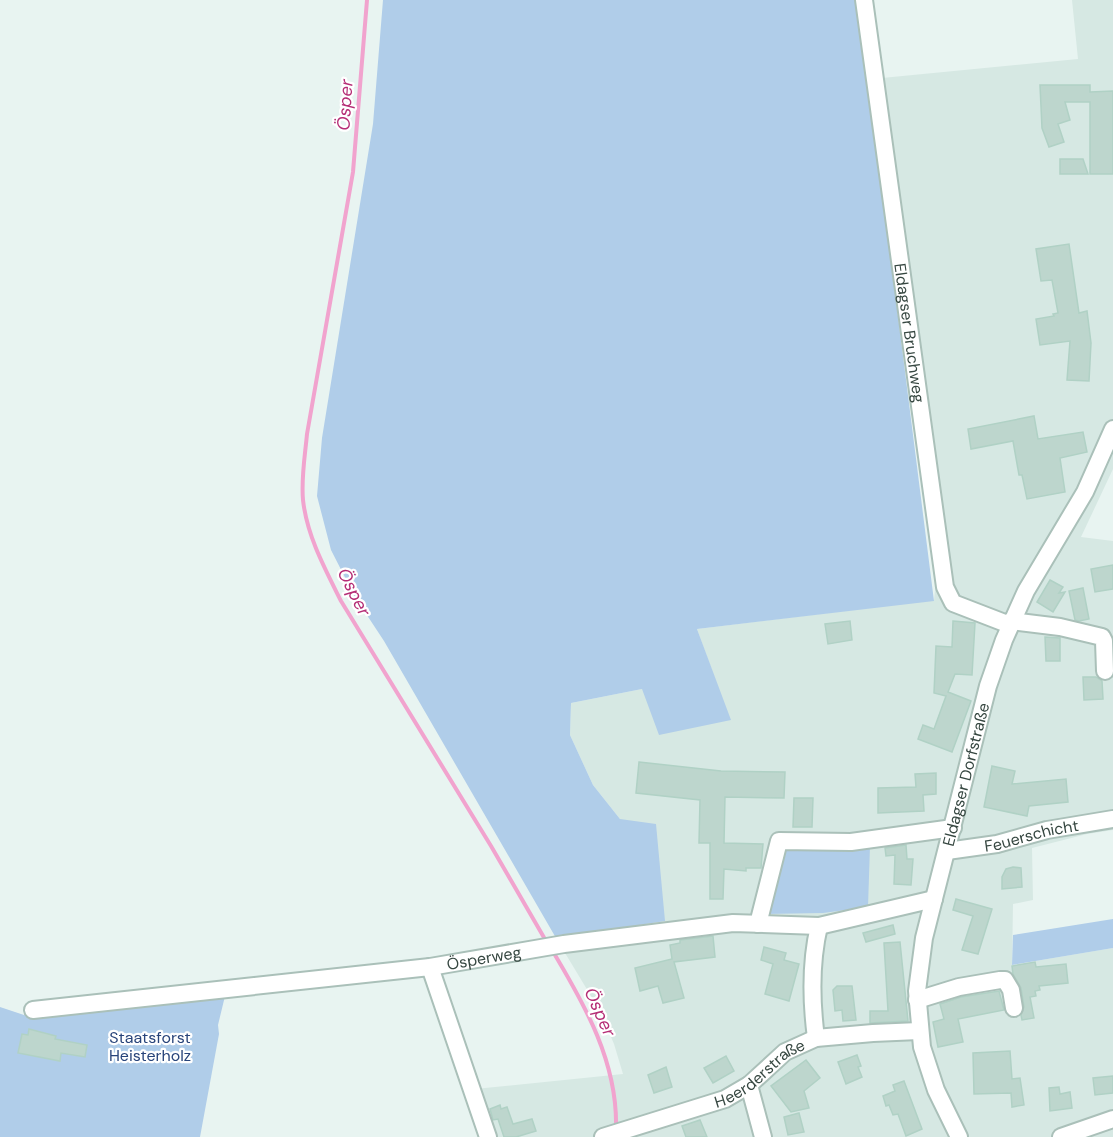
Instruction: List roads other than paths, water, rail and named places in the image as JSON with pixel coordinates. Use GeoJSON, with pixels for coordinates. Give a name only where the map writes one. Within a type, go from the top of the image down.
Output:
{"type":"FeatureCollection","features":[{"type":"Feature","properties":{"kind":"street","name":"Eldagser Bruchweg"},"geometry":{"type":"LineString","coordinates":[[864,0],[945,587],[953,603],[1010,623],[1032,622],[1101,637],[1104,641],[1105,671]]}},
{"type":"Feature","properties":{"kind":"street","name":"Eldagser Dorfstraße"},"geometry":{"type":"LineString","coordinates":[[959,1137],[923,1054],[917,1000],[920,963],[988,686],[1010,623],[1082,498],[1113,429]]}},
{"type":"Feature","properties":{"kind":"street","name":"Feuerschicht"},"geometry":{"type":"LineString","coordinates":[[947,850],[997,844],[1047,830],[1113,819]]}},
{"type":"Feature","properties":{"kind":"street"},"geometry":{"type":"LineString","coordinates":[[758,924],[779,841],[851,842],[953,828]]}},
{"type":"Feature","properties":{"kind":"street","name":"Ösperweg"},"geometry":{"type":"LineString","coordinates":[[33,1010],[430,967],[564,944],[733,923],[819,926],[934,899]]}},
{"type":"Feature","properties":{"kind":"street"},"geometry":{"type":"LineString","coordinates":[[816,1038],[811,1003],[813,949],[819,926]]}},
{"type":"Feature","properties":{"kind":"street"},"geometry":{"type":"LineString","coordinates":[[430,967],[489,1137]]}},
{"type":"Feature","properties":{"kind":"street"},"geometry":{"type":"LineString","coordinates":[[917,1000],[959,987],[1005,980],[1009,986],[1014,1008]]}},
{"type":"Feature","properties":{"kind":"street","name":"Heerderstraße"},"geometry":{"type":"LineString","coordinates":[[603,1137],[724,1099],[749,1085],[785,1052],[816,1038],[919,1031]]}},
{"type":"Feature","properties":{"kind":"street"},"geometry":{"type":"LineString","coordinates":[[749,1085],[763,1137]]}},
{"type":"Feature","properties":{"kind":"street"},"geometry":{"type":"LineString","coordinates":[[1061,1137],[1113,1119]]}},
{"type":"Feature","properties":{"kind":"waterway","name":"Ösper"},"geometry":{"type":"LineString","coordinates":[[367,0],[353,172],[307,434],[302,484],[305,513],[318,552],[341,601],[491,846],[546,941]]}},
{"type":"Feature","properties":{"kind":"waterway","name":"Ösper"},"geometry":{"type":"LineString","coordinates":[[552,950],[597,1035],[611,1081],[616,1129]]}},
{"type":"Feature","properties":{"kind":"park label","name":"Staatsforst Heisterholz"},"geometry":{"type":"Point","coordinates":[150,1046]}}]}
